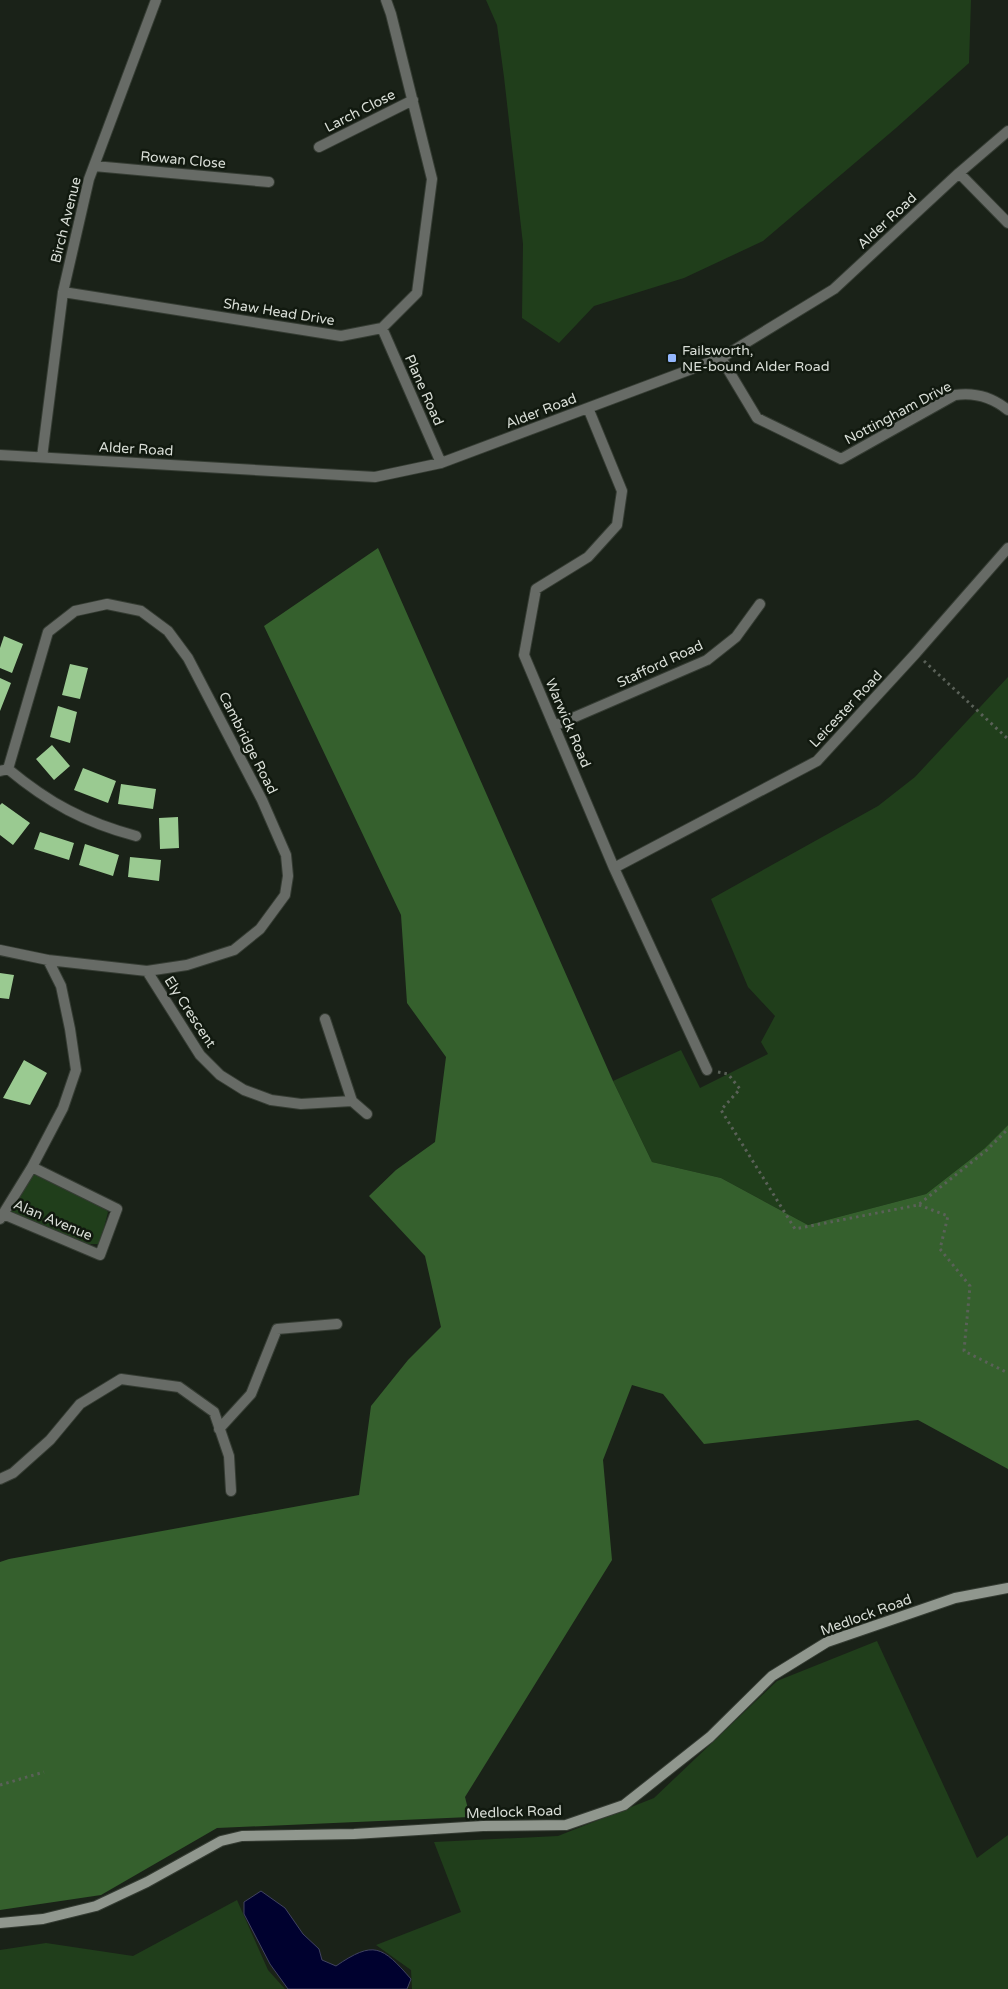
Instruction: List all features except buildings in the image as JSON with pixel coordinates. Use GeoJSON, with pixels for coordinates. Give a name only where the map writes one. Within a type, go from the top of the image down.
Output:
{"type":"FeatureCollection","features":[{"type":"Feature","properties":{"kind":"street","name":"Birch Avenue"},"geometry":{"type":"LineString","coordinates":[[42,457],[63,292],[89,179],[156,0]]}},
{"type":"Feature","properties":{"kind":"street"},"geometry":{"type":"LineString","coordinates":[[382,328],[417,293],[432,179],[386,0]]}},
{"type":"Feature","properties":{"kind":"street","name":"Larch Close"},"geometry":{"type":"LineString","coordinates":[[319,147],[413,100]]}},
{"type":"Feature","properties":{"kind":"street","name":"Alder Road"},"geometry":{"type":"LineString","coordinates":[[0,455],[375,477],[441,463],[721,358],[834,289],[959,172],[1008,131]]}},
{"type":"Feature","properties":{"kind":"street","name":"Rowan Close"},"geometry":{"type":"LineString","coordinates":[[94,166],[269,182]]}},
{"type":"Feature","properties":{"kind":"street"},"geometry":{"type":"LineString","coordinates":[[959,172],[1008,223]]}},
{"type":"Feature","properties":{"kind":"street","name":"Shaw Head Drive"},"geometry":{"type":"LineString","coordinates":[[63,292],[341,336],[382,328]]}},
{"type":"Feature","properties":{"kind":"street","name":"Plane Road"},"geometry":{"type":"LineString","coordinates":[[382,328],[441,463]]}},
{"type":"Feature","properties":{"kind":"street","name":"Nottingham Drive"},"geometry":{"type":"LineString","coordinates":[[721,358],[756,418],[841,459],[955,395],[969,393],[996,400],[1008,410]]}},
{"type":"Feature","properties":{"kind":"street","name":"Warwick Road"},"geometry":{"type":"LineString","coordinates":[[588,408],[622,491],[617,525],[588,557],[536,589],[524,655],[614,868],[707,1070]]}},
{"type":"Feature","properties":{"kind":"street","name":"Leicester Road"},"geometry":{"type":"LineString","coordinates":[[614,868],[816,762],[916,653],[1008,548]]}},
{"type":"Feature","properties":{"kind":"street","name":"Cambridge Road"},"geometry":{"type":"LineString","coordinates":[[4,770],[48,632],[75,611],[107,604],[141,612],[168,631],[188,658],[262,800],[286,855],[288,876],[285,894],[260,929],[234,950],[186,965],[148,971],[48,960]]}},
{"type":"Feature","properties":{"kind":"street","name":"Stafford Road"},"geometry":{"type":"LineString","coordinates":[[554,726],[707,660],[736,637],[760,604]]}},
{"type":"Feature","properties":{"kind":"street"},"geometry":{"type":"LineString","coordinates":[[4,770],[63,809],[103,828],[136,836]]}},
{"type":"Feature","properties":{"kind":"street"},"geometry":{"type":"LineString","coordinates":[[0,950],[48,960]]}},
{"type":"Feature","properties":{"kind":"street","name":"Alan Avenue"},"geometry":{"type":"LineString","coordinates":[[32,1167],[117,1209],[100,1255],[1,1216],[32,1167],[63,1108],[76,1070],[70,1029],[60,986],[48,960]]}},
{"type":"Feature","properties":{"kind":"street","name":"Ely Crescent"},"geometry":{"type":"LineString","coordinates":[[148,971],[200,1055],[220,1075],[244,1090],[272,1100],[301,1104],[352,1102]]}},
{"type":"Feature","properties":{"kind":"street"},"geometry":{"type":"LineString","coordinates":[[325,1019],[352,1102],[367,1114]]}},
{"type":"Feature","properties":{"kind":"street"},"geometry":{"type":"LineString","coordinates":[[220,1429],[251,1394],[277,1329],[337,1324]]}},
{"type":"Feature","properties":{"kind":"street"},"geometry":{"type":"LineString","coordinates":[[0,1479],[12,1473],[50,1440],[80,1404],[121,1379],[179,1386],[214,1412],[229,1456],[231,1491]]}},
{"type":"Feature","properties":{"kind":"street","name":"Medlock Road"},"geometry":{"type":"LineString","coordinates":[[0,1924],[43,1919],[96,1906],[147,1882],[222,1841],[242,1836],[354,1834],[483,1826],[566,1825],[624,1805],[710,1737],[772,1676],[827,1642],[955,1598],[1008,1588]]}},
{"type":"Feature","properties":{"kind":"path"},"geometry":{"type":"LineString","coordinates":[[916,653],[1008,738]]}},
{"type":"Feature","properties":{"kind":"path"},"geometry":{"type":"LineString","coordinates":[[707,1070],[728,1074],[740,1089],[721,1110],[795,1229],[918,1204],[987,1150],[1008,1129]]}},
{"type":"Feature","properties":{"kind":"path"},"geometry":{"type":"LineString","coordinates":[[918,1204],[948,1216],[940,1249],[970,1286],[964,1351],[1008,1373]]}},
{"type":"Feature","properties":{"kind":"path"},"geometry":{"type":"LineString","coordinates":[[0,1785],[44,1772]]}},
{"type":"Feature","properties":{"kind":"green space"},"geometry":{"type":"Polygon","coordinates":[[[486,0],[971,0],[969,63],[763,241],[684,278],[594,306],[559,343],[522,318],[523,244],[497,25],[486,0]]]}},
{"type":"Feature","properties":{"kind":"green space"},"geometry":{"type":"Polygon","coordinates":[[[378,548],[613,1081],[652,1162],[721,1178],[808,1225],[926,1194],[985,1148],[1008,1125],[1008,1469],[918,1420],[704,1444],[663,1394],[632,1385],[603,1460],[612,1560],[465,1797],[470,1817],[217,1828],[101,1895],[0,1910],[0,1562],[359,1495],[371,1406],[408,1360],[441,1327],[425,1256],[369,1196],[396,1170],[435,1142],[446,1057],[407,1003],[401,915],[264,626],[378,548]]]}},
{"type":"Feature","properties":{"kind":"green space"},"geometry":{"type":"Polygon","coordinates":[[[1008,677],[1008,1125],[985,1148],[926,1194],[808,1225],[721,1178],[652,1162],[613,1081],[681,1050],[700,1088],[768,1054],[761,1042],[775,1016],[748,987],[711,899],[878,806],[915,777],[1008,677]]]}},
{"type":"Feature","properties":{"kind":"green space"},"geometry":{"type":"Polygon","coordinates":[[[32,1173],[103,1206],[108,1212],[100,1244],[86,1244],[8,1211],[32,1173]]]}},
{"type":"Feature","properties":{"kind":"green space"},"geometry":{"type":"Polygon","coordinates":[[[877,1641],[977,1858],[1008,1835],[1008,1989],[412,1989],[411,1970],[376,1945],[461,1912],[434,1842],[558,1836],[654,1798],[777,1681],[877,1641]]]}},
{"type":"Feature","properties":{"kind":"green space"},"geometry":{"type":"Polygon","coordinates":[[[237,1900],[268,1970],[285,1989],[0,1989],[0,1950],[46,1943],[133,1956],[237,1900]]]}},
{"type":"Feature","properties":{"kind":"water"},"geometry":{"type":"Polygon","coordinates":[[[261,1891],[285,1908],[303,1934],[319,1949],[322,1960],[336,1966],[360,1952],[377,1950],[392,1959],[411,1979],[407,1989],[288,1989],[270,1964],[244,1914],[244,1902],[261,1891]]]}},
{"type":"Feature","properties":{"kind":"place","name":"Failsworth, NE-bound Alder Road"},"geometry":{"type":"Point","coordinates":[672,358]}}]}
